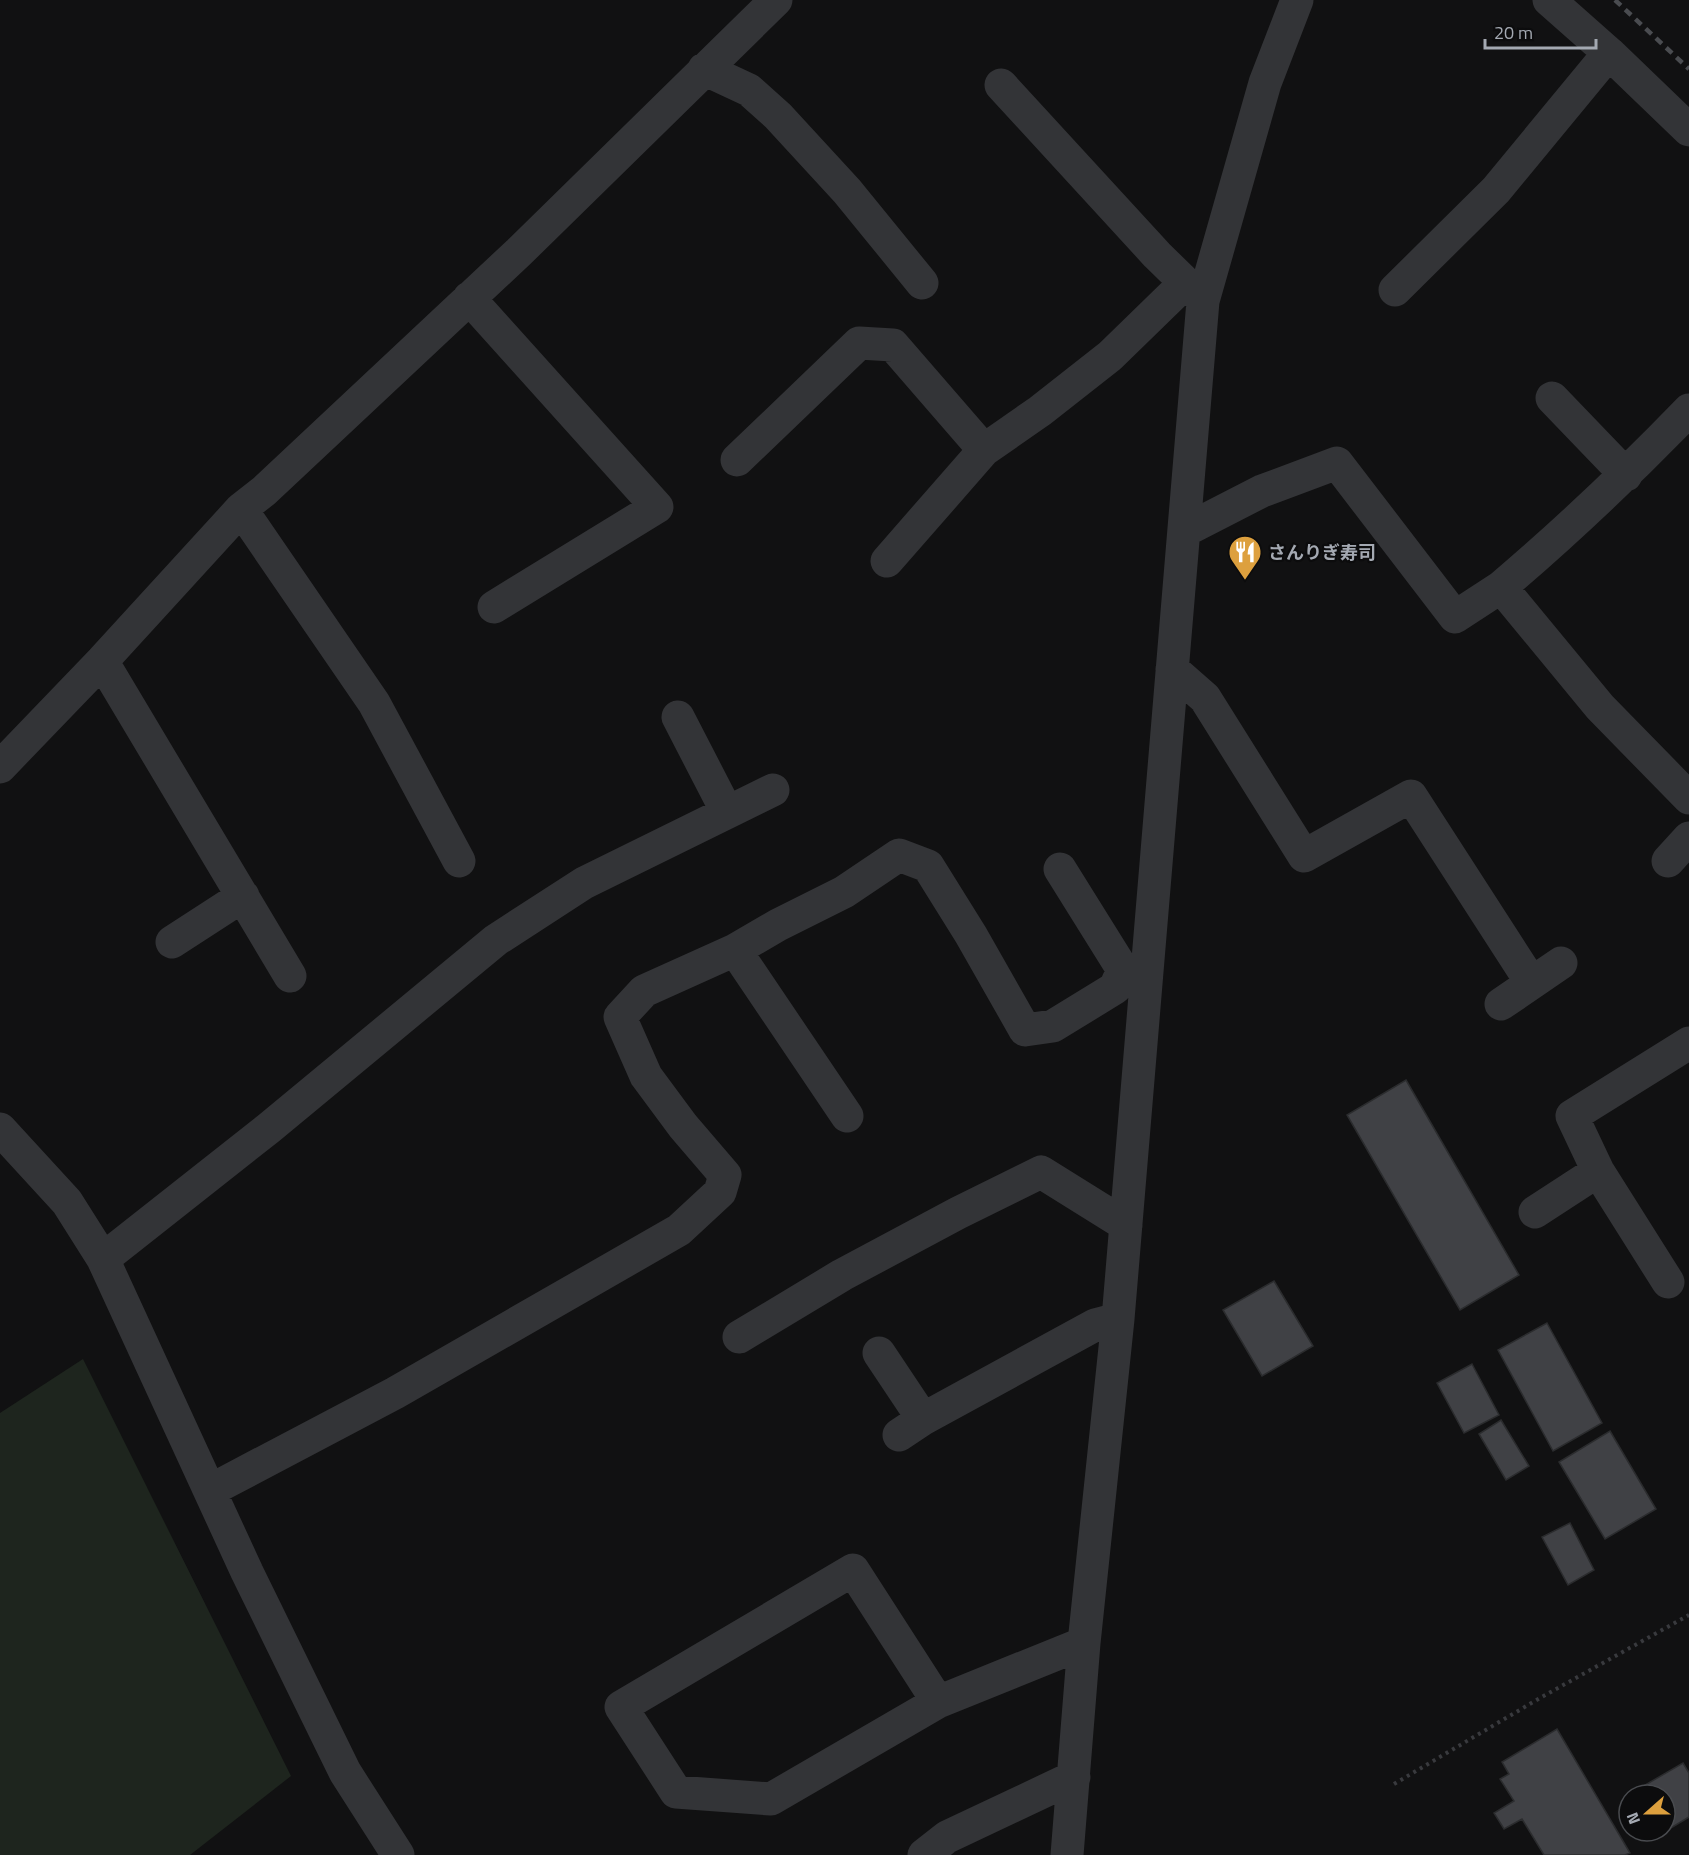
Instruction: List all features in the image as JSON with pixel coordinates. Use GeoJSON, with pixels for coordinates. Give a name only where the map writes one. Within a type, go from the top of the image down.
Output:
{"type":"FeatureCollection","features":[{"type":"Feature","properties":{"kind":"street"},"geometry":{"type":"LineString","coordinates":[[0,767],[102,661],[240,509],[264,491],[519,252],[776,0]]}},
{"type":"Feature","properties":{"kind":"street"},"geometry":{"type":"LineString","coordinates":[[1067,1855],[1084,1643],[1118,1319],[1184,531],[1194,292],[1265,83],[1297,0]]}},
{"type":"Feature","properties":{"kind":"street"},"geometry":{"type":"LineString","coordinates":[[1549,0],[1609,53],[1689,130]]}},
{"type":"Feature","properties":{"kind":"street"},"geometry":{"type":"LineString","coordinates":[[1395,290],[1497,190],[1609,53]]}},
{"type":"Feature","properties":{"kind":"street"},"geometry":{"type":"LineString","coordinates":[[704,69],[749,90],[778,116],[847,191],[922,283]]}},
{"type":"Feature","properties":{"kind":"street"},"geometry":{"type":"LineString","coordinates":[[1002,85],[1157,255],[1194,292]]}},
{"type":"Feature","properties":{"kind":"street"},"geometry":{"type":"LineString","coordinates":[[887,561],[984,450],[1040,411],[1194,292]]}},
{"type":"Feature","properties":{"kind":"street"},"geometry":{"type":"LineString","coordinates":[[469,298],[657,507],[494,607]]}},
{"type":"Feature","properties":{"kind":"street"},"geometry":{"type":"LineString","coordinates":[[737,460],[859,343],[893,345],[984,450]]}},
{"type":"Feature","properties":{"kind":"street"},"geometry":{"type":"LineString","coordinates":[[1552,398],[1626,475]]}},
{"type":"Feature","properties":{"kind":"street"},"geometry":{"type":"LineString","coordinates":[[1184,531],[1262,491],[1337,464],[1455,618],[1502,587],[1575,524],[1689,410]]}},
{"type":"Feature","properties":{"kind":"street"},"geometry":{"type":"LineString","coordinates":[[240,509],[374,703],[459,861]]}},
{"type":"Feature","properties":{"kind":"street"},"geometry":{"type":"LineString","coordinates":[[1502,587],[1600,706],[1689,798]]}},
{"type":"Feature","properties":{"kind":"street"},"geometry":{"type":"LineString","coordinates":[[102,661],[290,976]]}},
{"type":"Feature","properties":{"kind":"street"},"geometry":{"type":"LineString","coordinates":[[1172,669],[1205,698],[1304,856],[1411,796],[1531,982]]}},
{"type":"Feature","properties":{"kind":"street"},"geometry":{"type":"LineString","coordinates":[[678,717],[727,812]]}},
{"type":"Feature","properties":{"kind":"street"},"geometry":{"type":"LineString","coordinates":[[103,1259],[270,1128],[496,940],[584,883],[773,790]]}},
{"type":"Feature","properties":{"kind":"street"},"geometry":{"type":"LineString","coordinates":[[211,1490],[395,1393],[669,1236],[679,1230],[720,1192],[725,1175],[683,1126],[646,1076],[620,1017],[644,991],[735,950],[778,925],[844,892],[899,855],[928,866],[971,935],[1025,1030],[1053,1026],[1115,988],[1123,970],[1060,869]]}},
{"type":"Feature","properties":{"kind":"street"},"geometry":{"type":"LineString","coordinates":[[172,942],[243,896]]}},
{"type":"Feature","properties":{"kind":"street"},"geometry":{"type":"LineString","coordinates":[[735,950],[847,1116]]}},
{"type":"Feature","properties":{"kind":"street"},"geometry":{"type":"LineString","coordinates":[[1501,1004],[1561,963]]}},
{"type":"Feature","properties":{"kind":"street"},"geometry":{"type":"LineString","coordinates":[[1668,1282],[1598,1172],[1572,1116],[1689,1043]]}},
{"type":"Feature","properties":{"kind":"street"},"geometry":{"type":"LineString","coordinates":[[0,1129],[67,1202],[103,1259],[247,1572],[345,1772],[398,1855]]}},
{"type":"Feature","properties":{"kind":"street"},"geometry":{"type":"LineString","coordinates":[[739,1337],[842,1275],[1041,1172],[1126,1225]]}},
{"type":"Feature","properties":{"kind":"street"},"geometry":{"type":"LineString","coordinates":[[1535,1212],[1598,1172]]}},
{"type":"Feature","properties":{"kind":"street"},"geometry":{"type":"LineString","coordinates":[[879,1353],[911,1427],[1095,1325],[1118,1319]]}},
{"type":"Feature","properties":{"kind":"street"},"geometry":{"type":"LineString","coordinates":[[938,1702],[853,1570],[621,1707],[676,1792],[771,1799],[938,1702],[1084,1643]]}},
{"type":"Feature","properties":{"kind":"street"},"geometry":{"type":"LineString","coordinates":[[924,1855],[947,1837],[1074,1777]]}},
{"type":"Feature","properties":{"kind":"path"},"geometry":{"type":"LineString","coordinates":[[1394,1784],[1540,1698],[1689,1615]]}},
{"type":"Feature","properties":{"kind":"shaded area"},"geometry":{"type":"Polygon","coordinates":[[[83,1359],[291,1776],[190,1855],[0,1855],[0,1413],[83,1359]]]}},
{"type":"Feature","properties":{"kind":"building"},"geometry":{"type":"Polygon","coordinates":[[[1406,1080],[1519,1275],[1460,1310],[1347,1115],[1406,1080]]]}},
{"type":"Feature","properties":{"kind":"building"},"geometry":{"type":"Polygon","coordinates":[[[1274,1281],[1313,1346],[1262,1376],[1223,1310],[1274,1281]]]}},
{"type":"Feature","properties":{"kind":"building"},"geometry":{"type":"Polygon","coordinates":[[[1547,1323],[1602,1423],[1553,1451],[1498,1350],[1547,1323]]]}},
{"type":"Feature","properties":{"kind":"building"},"geometry":{"type":"Polygon","coordinates":[[[1472,1364],[1499,1415],[1464,1433],[1437,1383],[1472,1364]]]}},
{"type":"Feature","properties":{"kind":"building"},"geometry":{"type":"Polygon","coordinates":[[[1501,1420],[1529,1466],[1506,1480],[1479,1434],[1501,1420]]]}},
{"type":"Feature","properties":{"kind":"building"},"geometry":{"type":"Polygon","coordinates":[[[1610,1431],[1656,1509],[1605,1539],[1559,1462],[1610,1431]]]}},
{"type":"Feature","properties":{"kind":"building"},"geometry":{"type":"Polygon","coordinates":[[[1570,1523],[1594,1570],[1568,1585],[1542,1537],[1570,1523]]]}},
{"type":"Feature","properties":{"kind":"building"},"geometry":{"type":"Polygon","coordinates":[[[1557,1729],[1617,1831],[1617,1843],[1624,1843],[1630,1853],[1625,1855],[1544,1855],[1522,1819],[1504,1829],[1494,1813],[1514,1801],[1500,1779],[1509,1774],[1502,1762],[1557,1729]]]}},
{"type":"Feature","properties":{"kind":"building"},"geometry":{"type":"Polygon","coordinates":[[[1683,1763],[1689,1773],[1689,1817],[1677,1824],[1677,1783],[1649,1783],[1683,1763]]]}},
{"type":"Feature","properties":{"kind":"railway"},"geometry":{"type":"LineString","coordinates":[[1615,0],[1689,69]]}},
{"type":"Feature","properties":{"kind":"place","name":"さんりぎ寿司"},"geometry":{"type":"Point","coordinates":[1245,581]}}]}
